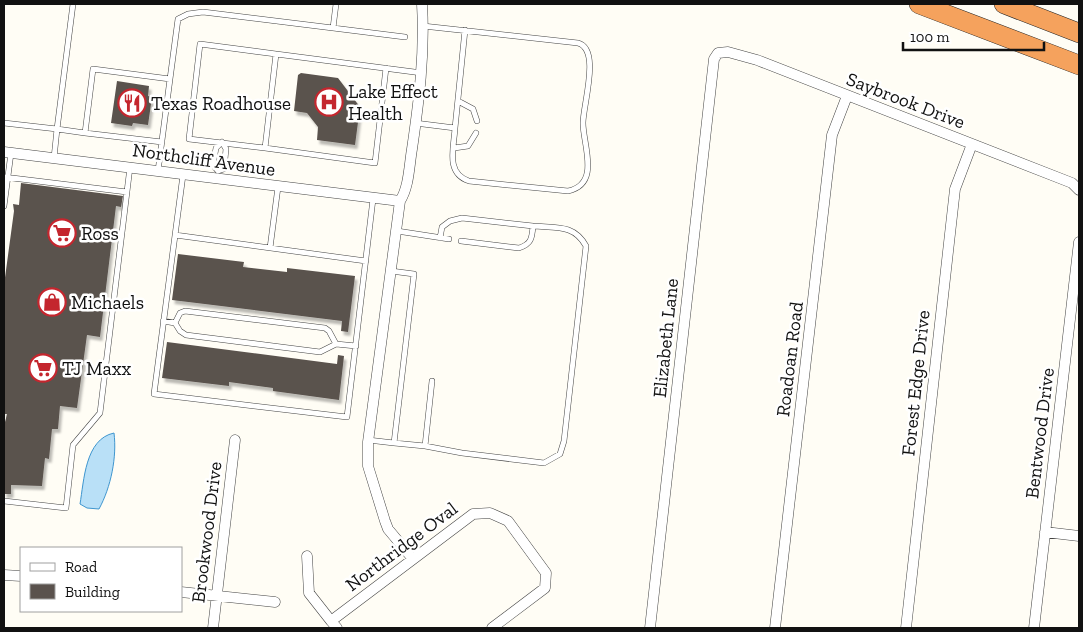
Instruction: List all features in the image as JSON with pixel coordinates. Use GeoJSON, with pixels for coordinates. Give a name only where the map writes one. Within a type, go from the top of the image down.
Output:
{"type":"FeatureCollection","features":[{"type":"Feature","properties":{"kind":"highway"},"geometry":{"type":"LineString","coordinates":[[919,4],[1079,66]]}},
{"type":"Feature","properties":{"kind":"highway"},"geometry":{"type":"LineString","coordinates":[[1004,4],[1079,33]]}},
{"type":"Feature","properties":{"kind":"street"},"geometry":{"type":"LineString","coordinates":[[413,559],[388,529],[368,466],[368,440],[400,202],[406,190],[422,73],[422,4]]}},
{"type":"Feature","properties":{"kind":"street","name":"Saybrook Drive"},"geometry":{"type":"LineString","coordinates":[[718,53],[728,52],[756,60],[1072,183],[1079,190]]}},
{"type":"Feature","properties":{"kind":"street","name":"Elizabeth Lane"},"geometry":{"type":"LineString","coordinates":[[650,628],[714,59],[718,53]]}},
{"type":"Feature","properties":{"kind":"street","name":"Roadoan Road"},"geometry":{"type":"LineString","coordinates":[[776,628],[832,135],[847,96]]}},
{"type":"Feature","properties":{"kind":"street","name":"Forest Edge Drive"},"geometry":{"type":"LineString","coordinates":[[906,628],[955,189],[972,144]]}},
{"type":"Feature","properties":{"kind":"street","name":"Northcliff Avenue"},"geometry":{"type":"LineString","coordinates":[[7,152],[182,175],[218,175],[278,187],[400,202]]}},
{"type":"Feature","properties":{"kind":"street","name":"Bentwood Drive"},"geometry":{"type":"LineString","coordinates":[[1034,628],[1079,242]]}},
{"type":"Feature","properties":{"kind":"street","name":"Brookwood Drive"},"geometry":{"type":"LineString","coordinates":[[213,628],[235,440]]}},
{"type":"Feature","properties":{"kind":"street","name":"Northridge Oval"},"geometry":{"type":"LineString","coordinates":[[334,624],[413,559],[473,514],[490,512],[508,521],[546,573],[545,588],[492,628]]}},
{"type":"Feature","properties":{"kind":"street"},"geometry":{"type":"LineString","coordinates":[[1045,532],[1079,536]]}},
{"type":"Feature","properties":{"kind":"street"},"geometry":{"type":"LineString","coordinates":[[307,556],[309,593],[334,624]]}},
{"type":"Feature","properties":{"kind":"street"},"geometry":{"type":"LineString","coordinates":[[4,574],[20,576]]}},
{"type":"Feature","properties":{"kind":"street"},"geometry":{"type":"LineString","coordinates":[[182,592],[275,602]]}},
{"type":"Feature","properties":{"kind":"lane"},"geometry":{"type":"LineString","coordinates":[[54,158],[73,4]]}},
{"type":"Feature","properties":{"kind":"lane"},"geometry":{"type":"LineString","coordinates":[[333,28],[336,4]]}},
{"type":"Feature","properties":{"kind":"lane"},"geometry":{"type":"LineString","coordinates":[[158,171],[178,20],[188,14],[203,12],[405,37]]}},
{"type":"Feature","properties":{"kind":"lane"},"geometry":{"type":"LineString","coordinates":[[423,26],[466,30],[578,43],[585,46],[590,65],[583,121],[588,152],[587,173],[581,185],[568,191],[469,180],[458,176],[453,164],[466,30]]}},
{"type":"Feature","properties":{"kind":"lane"},"geometry":{"type":"LineString","coordinates":[[386,68],[375,163],[189,139],[200,44],[386,68],[422,73]]}},
{"type":"Feature","properties":{"kind":"lane"},"geometry":{"type":"LineString","coordinates":[[265,148],[276,54]]}},
{"type":"Feature","properties":{"kind":"lane"},"geometry":{"type":"LineString","coordinates":[[85,133],[94,69],[170,79]]}},
{"type":"Feature","properties":{"kind":"lane"},"geometry":{"type":"LineString","coordinates":[[458,101],[473,109],[477,120]]}},
{"type":"Feature","properties":{"kind":"lane"},"geometry":{"type":"LineString","coordinates":[[4,123],[162,142]]}},
{"type":"Feature","properties":{"kind":"lane"},"geometry":{"type":"LineString","coordinates":[[415,123],[455,128]]}},
{"type":"Feature","properties":{"kind":"lane"},"geometry":{"type":"LineString","coordinates":[[454,148],[468,146],[476,133]]}},
{"type":"Feature","properties":{"kind":"lane"},"geometry":{"type":"LineString","coordinates":[[222,142],[226,149],[224,169],[218,175],[213,165],[216,148],[222,142]]}},
{"type":"Feature","properties":{"kind":"lane"},"geometry":{"type":"LineString","coordinates":[[4,206],[7,152]]}},
{"type":"Feature","properties":{"kind":"lane"},"geometry":{"type":"LineString","coordinates":[[4,501],[66,508],[74,445],[100,413],[130,167]]}},
{"type":"Feature","properties":{"kind":"lane"},"geometry":{"type":"LineString","coordinates":[[182,175],[154,394],[347,418],[373,198]]}},
{"type":"Feature","properties":{"kind":"lane"},"geometry":{"type":"LineString","coordinates":[[6,177],[127,192]]}},
{"type":"Feature","properties":{"kind":"lane"},"geometry":{"type":"LineString","coordinates":[[270,248],[278,187]]}},
{"type":"Feature","properties":{"kind":"lane"},"geometry":{"type":"LineString","coordinates":[[368,440],[544,462],[560,454],[564,441],[586,246],[580,235],[568,229],[462,218],[450,221],[442,227],[440,238]]}},
{"type":"Feature","properties":{"kind":"lane"},"geometry":{"type":"LineString","coordinates":[[461,241],[519,248],[528,245],[532,239],[533,226]]}},
{"type":"Feature","properties":{"kind":"lane"},"geometry":{"type":"LineString","coordinates":[[396,231],[449,239]]}},
{"type":"Feature","properties":{"kind":"lane"},"geometry":{"type":"LineString","coordinates":[[175,235],[366,261]]}},
{"type":"Feature","properties":{"kind":"lane"},"geometry":{"type":"LineString","coordinates":[[391,271],[414,274],[394,443]]}},
{"type":"Feature","properties":{"kind":"lane"},"geometry":{"type":"LineString","coordinates":[[175,323],[180,313],[184,312],[325,328],[329,331],[336,344]]}},
{"type":"Feature","properties":{"kind":"lane"},"geometry":{"type":"LineString","coordinates":[[163,321],[175,323],[180,331],[186,335],[253,344],[320,352],[336,344],[356,346]]}},
{"type":"Feature","properties":{"kind":"lane"},"geometry":{"type":"LineString","coordinates":[[425,446],[432,381]]}},
{"type":"Feature","properties":{"kind":"water"},"geometry":{"type":"Polygon","coordinates":[[[114,433],[114,462],[107,491],[99,509],[87,508],[80,504],[88,462],[97,443],[104,437],[114,433]]]}},
{"type":"Feature","properties":{"kind":"building"},"geometry":{"type":"Polygon","coordinates":[[[301,73],[338,78],[360,107],[355,145],[317,140],[318,127],[307,113],[294,111],[298,75],[301,73]]]}},
{"type":"Feature","properties":{"kind":"building","name":"Texas Roadhouse"},"geometry":{"type":"Polygon","coordinates":[[[117,81],[149,86],[148,96],[152,97],[148,125],[133,123],[132,126],[111,123],[117,81]]]}},
{"type":"Feature","properties":{"kind":"building"},"geometry":{"type":"Polygon","coordinates":[[[21,183],[123,196],[121,207],[116,206],[100,337],[87,335],[77,408],[60,406],[58,429],[52,429],[49,459],[45,458],[42,486],[11,485],[11,494],[4,494],[4,426],[7,414],[4,414],[4,285],[14,211],[13,204],[19,205],[21,183]]]}},
{"type":"Feature","properties":{"kind":"building"},"geometry":{"type":"Polygon","coordinates":[[[178,254],[244,262],[243,267],[287,272],[287,268],[355,276],[348,332],[341,331],[342,321],[172,300],[178,254]]]}},
{"type":"Feature","properties":{"kind":"building"},"geometry":{"type":"Polygon","coordinates":[[[167,342],[337,364],[338,355],[344,356],[339,400],[273,391],[273,388],[229,382],[229,386],[162,378],[167,342]]]}},
{"type":"Feature","properties":{"kind":"place","name":"Lake Effect Health"},"geometry":{"type":"Point","coordinates":[329,102]}},
{"type":"Feature","properties":{"kind":"place","name":"Texas Roadhouse"},"geometry":{"type":"Point","coordinates":[132,103]}},
{"type":"Feature","properties":{"kind":"place","name":"Ross"},"geometry":{"type":"Point","coordinates":[62,233]}},
{"type":"Feature","properties":{"kind":"place","name":"Michaels"},"geometry":{"type":"Point","coordinates":[52,302]}},
{"type":"Feature","properties":{"kind":"place","name":"TJ Maxx"},"geometry":{"type":"Point","coordinates":[43,368]}}]}
